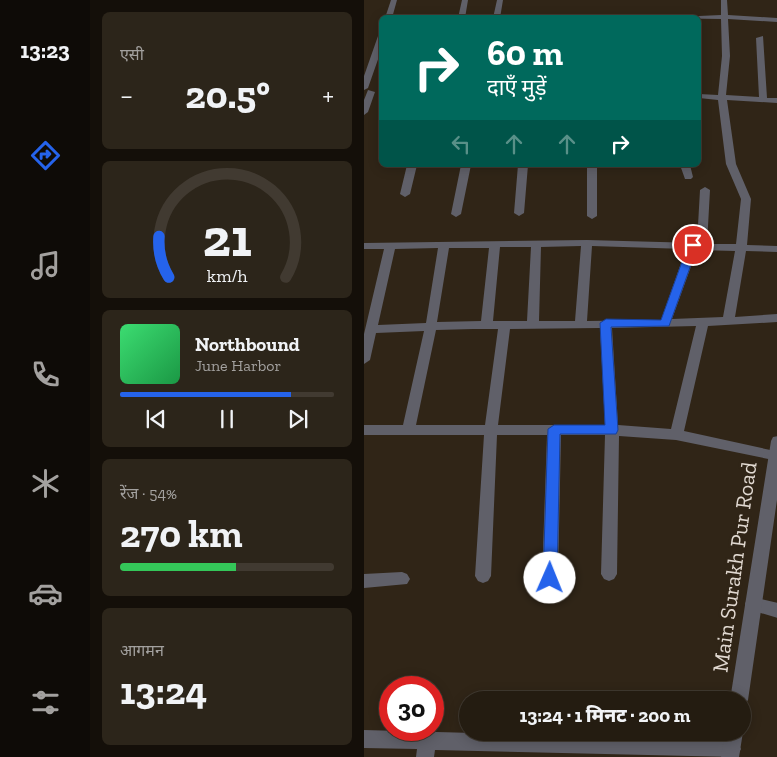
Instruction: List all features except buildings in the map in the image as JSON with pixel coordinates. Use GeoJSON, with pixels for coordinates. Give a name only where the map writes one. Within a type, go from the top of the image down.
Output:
{"type":"FeatureCollection","features":[{"type":"Feature","properties":{"kind":"street"},"geometry":{"type":"LineString","coordinates":[[389,15],[394,0]]}},
{"type":"Feature","properties":{"kind":"street"},"geometry":{"type":"LineString","coordinates":[[462,15],[465,0]]}},
{"type":"Feature","properties":{"kind":"street"},"geometry":{"type":"LineString","coordinates":[[497,15],[500,0]]}},
{"type":"Feature","properties":{"kind":"street"},"geometry":{"type":"LineString","coordinates":[[724,0],[726,56],[722,97],[731,164],[746,199],[741,248],[728,322]]}},
{"type":"Feature","properties":{"kind":"street"},"geometry":{"type":"LineString","coordinates":[[701,17],[777,20]]}},
{"type":"Feature","properties":{"kind":"street"},"geometry":{"type":"LineString","coordinates":[[760,38],[763,100]]}},
{"type":"Feature","properties":{"kind":"street"},"geometry":{"type":"LineString","coordinates":[[364,112],[366,90],[379,46]]}},
{"type":"Feature","properties":{"kind":"street"},"geometry":{"type":"LineString","coordinates":[[366,90],[379,92]]}},
{"type":"Feature","properties":{"kind":"street"},"geometry":{"type":"LineString","coordinates":[[701,96],[777,101]]}},
{"type":"Feature","properties":{"kind":"street"},"geometry":{"type":"LineString","coordinates":[[405,194],[412,167]]}},
{"type":"Feature","properties":{"kind":"street"},"geometry":{"type":"LineString","coordinates":[[456,214],[466,167]]}},
{"type":"Feature","properties":{"kind":"street"},"geometry":{"type":"LineString","coordinates":[[519,213],[523,167]]}},
{"type":"Feature","properties":{"kind":"street"},"geometry":{"type":"LineString","coordinates":[[592,167],[592,216]]}},
{"type":"Feature","properties":{"kind":"street"},"geometry":{"type":"LineString","coordinates":[[686,167],[688,177]]}},
{"type":"Feature","properties":{"kind":"street"},"geometry":{"type":"LineString","coordinates":[[665,324],[698,245],[705,190]]}},
{"type":"Feature","properties":{"kind":"street"},"geometry":{"type":"LineString","coordinates":[[533,324],[536,243]]}},
{"type":"Feature","properties":{"kind":"street"},"geometry":{"type":"LineString","coordinates":[[364,246],[587,243],[698,245],[777,249]]}},
{"type":"Feature","properties":{"kind":"street"},"geometry":{"type":"LineString","coordinates":[[581,323],[587,243]]}},
{"type":"Feature","properties":{"kind":"street"},"geometry":{"type":"LineString","coordinates":[[487,324],[495,245]]}},
{"type":"Feature","properties":{"kind":"street"},"geometry":{"type":"LineString","coordinates":[[364,360],[390,246]]}},
{"type":"Feature","properties":{"kind":"street"},"geometry":{"type":"LineString","coordinates":[[408,430],[431,326],[444,246]]}},
{"type":"Feature","properties":{"kind":"street"},"geometry":{"type":"LineString","coordinates":[[372,330],[487,324],[703,323],[777,318]]}},
{"type":"Feature","properties":{"kind":"street"},"geometry":{"type":"LineString","coordinates":[[606,323],[612,430],[609,574]]}},
{"type":"Feature","properties":{"kind":"street"},"geometry":{"type":"LineString","coordinates":[[676,435],[703,323]]}},
{"type":"Feature","properties":{"kind":"street"},"geometry":{"type":"LineString","coordinates":[[484,576],[491,429],[505,324]]}},
{"type":"Feature","properties":{"kind":"street"},"geometry":{"type":"LineString","coordinates":[[550,578],[554,429]]}},
{"type":"Feature","properties":{"kind":"street"},"geometry":{"type":"LineString","coordinates":[[364,430],[612,430],[676,435],[776,449]]}},
{"type":"Feature","properties":{"kind":"street","name":"Main Surakh Pur Road"},"geometry":{"type":"LineString","coordinates":[[740,691],[776,449]]}},
{"type":"Feature","properties":{"kind":"street"},"geometry":{"type":"LineString","coordinates":[[364,581],[402,579]]}},
{"type":"Feature","properties":{"kind":"street"},"geometry":{"type":"LineString","coordinates":[[753,604],[777,611]]}},
{"type":"Feature","properties":{"kind":"street"},"geometry":{"type":"LineString","coordinates":[[364,739],[426,749],[599,751],[732,746]]}},
{"type":"Feature","properties":{"kind":"route"},"geometry":{"type":"LineString","coordinates":[[550,578],[554,429],[612,430],[606,323],[665,324],[693,245]]}}]}
